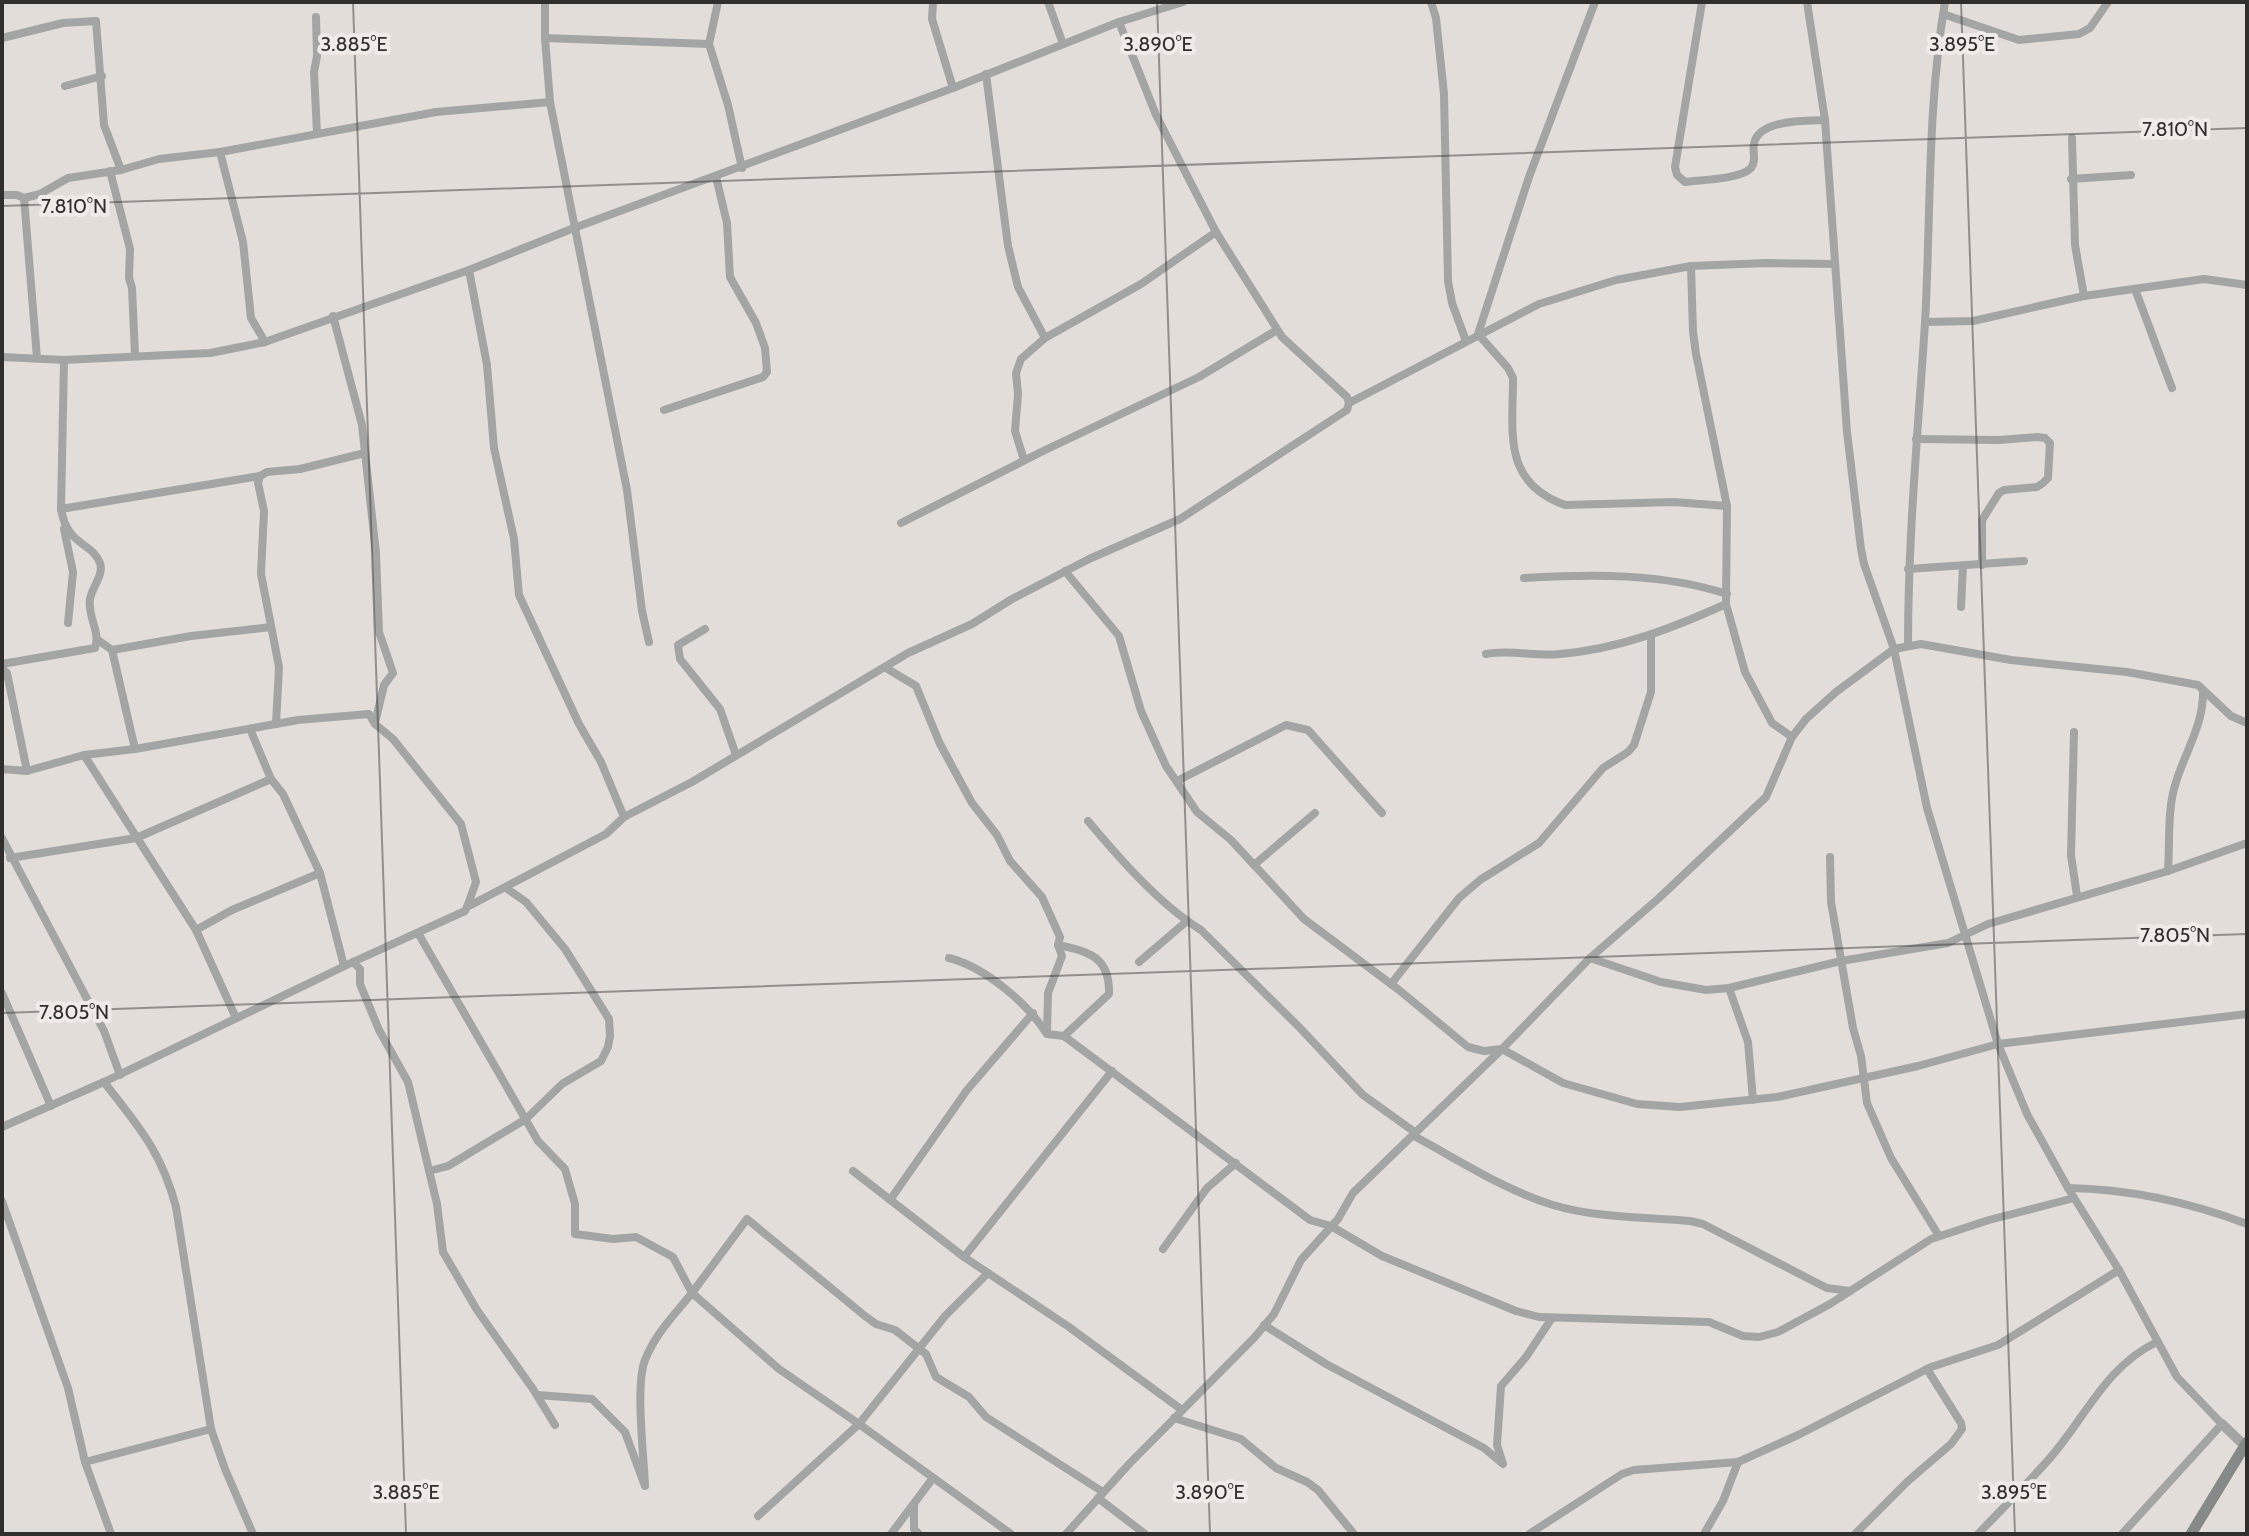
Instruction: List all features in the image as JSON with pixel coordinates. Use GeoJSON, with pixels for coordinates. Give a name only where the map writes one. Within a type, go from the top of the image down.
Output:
{"type":"FeatureCollection","features":[{"type":"Feature","properties":{"kind":"main road"},"geometry":{"type":"LineString","coordinates":[[2191,1534],[2246,1444]]}},
{"type":"Feature","properties":{"kind":"street"},"geometry":{"type":"LineString","coordinates":[[545,2],[550,102],[627,490],[642,611],[649,642]]}},
{"type":"Feature","properties":{"kind":"street"},"geometry":{"type":"LineString","coordinates":[[718,2],[709,44],[728,105],[742,168]]}},
{"type":"Feature","properties":{"kind":"street"},"geometry":{"type":"LineString","coordinates":[[933,2],[932,19],[953,88]]}},
{"type":"Feature","properties":{"kind":"street"},"geometry":{"type":"LineString","coordinates":[[1048,2],[1063,44]]}},
{"type":"Feature","properties":{"kind":"street"},"geometry":{"type":"LineString","coordinates":[[2,357],[64,360],[210,353],[265,342],[742,168],[1119,22],[1183,2]]}},
{"type":"Feature","properties":{"kind":"street"},"geometry":{"type":"LineString","coordinates":[[1431,2],[1436,18],[1444,94],[1448,281],[1452,303],[1466,341]]}},
{"type":"Feature","properties":{"kind":"street"},"geometry":{"type":"LineString","coordinates":[[1478,334],[1529,177],[1595,2]]}},
{"type":"Feature","properties":{"kind":"street"},"geometry":{"type":"LineString","coordinates":[[1702,2],[1675,167],[1677,175],[1685,182],[1741,174],[1754,161],[1754,142],[1763,130],[1786,122],[1825,120]]}},
{"type":"Feature","properties":{"kind":"street"},"geometry":{"type":"LineString","coordinates":[[1807,2],[1825,120],[1847,432],[1861,549],[1894,649],[1927,808],[1964,936],[1998,1044],[2027,1114],[2068,1188],[2119,1270],[2177,1377],[2246,1444]]}},
{"type":"Feature","properties":{"kind":"street"},"geometry":{"type":"LineString","coordinates":[[1908,645],[1908,569],[1925,322],[1935,77],[1945,2]]}},
{"type":"Feature","properties":{"kind":"street"},"geometry":{"type":"LineString","coordinates":[[1943,14],[2019,40],[2079,34],[2090,28],[2108,2]]}},
{"type":"Feature","properties":{"kind":"street"},"geometry":{"type":"LineString","coordinates":[[316,17],[317,56],[314,72],[317,133]]}},
{"type":"Feature","properties":{"kind":"street"},"geometry":{"type":"LineString","coordinates":[[2,38],[63,23],[96,21],[104,125],[121,170]]}},
{"type":"Feature","properties":{"kind":"street"},"geometry":{"type":"LineString","coordinates":[[467,907],[606,834],[624,817],[692,782],[908,653],[972,624],[1065,571],[1180,519],[1347,410],[1347,397],[1277,330],[1216,232],[1156,115],[1119,22]]}},
{"type":"Feature","properties":{"kind":"street"},"geometry":{"type":"LineString","coordinates":[[545,38],[709,44]]}},
{"type":"Feature","properties":{"kind":"street"},"geometry":{"type":"LineString","coordinates":[[986,74],[1008,246],[1018,287],[1045,338]]}},
{"type":"Feature","properties":{"kind":"street"},"geometry":{"type":"LineString","coordinates":[[65,86],[102,76]]}},
{"type":"Feature","properties":{"kind":"street"},"geometry":{"type":"LineString","coordinates":[[2,195],[24,198],[40,194],[61,180],[121,170],[159,159],[220,152],[449,110],[550,102]]}},
{"type":"Feature","properties":{"kind":"street"},"geometry":{"type":"LineString","coordinates":[[2072,138],[2075,245],[2084,296]]}},
{"type":"Feature","properties":{"kind":"street"},"geometry":{"type":"LineString","coordinates":[[220,152],[243,242],[251,318],[265,342]]}},
{"type":"Feature","properties":{"kind":"street"},"geometry":{"type":"LineString","coordinates":[[110,171],[130,249],[135,355]]}},
{"type":"Feature","properties":{"kind":"street"},"geometry":{"type":"LineString","coordinates":[[2071,179],[2131,175]]}},
{"type":"Feature","properties":{"kind":"street"},"geometry":{"type":"LineString","coordinates":[[664,410],[763,377],[767,372],[765,348],[756,323],[730,277],[727,223],[716,177]]}},
{"type":"Feature","properties":{"kind":"street"},"geometry":{"type":"LineString","coordinates":[[24,198],[37,358]]}},
{"type":"Feature","properties":{"kind":"street"},"geometry":{"type":"LineString","coordinates":[[1024,460],[1016,436],[1016,373],[1021,359],[1045,338],[1130,292],[1216,232]]}},
{"type":"Feature","properties":{"kind":"street"},"geometry":{"type":"LineString","coordinates":[[1349,403],[1539,304],[1616,280],[1691,266],[1835,264]]}},
{"type":"Feature","properties":{"kind":"street"},"geometry":{"type":"LineString","coordinates":[[1691,266],[1693,332],[1727,506],[1726,604],[1745,672],[1772,723],[1792,737]]}},
{"type":"Feature","properties":{"kind":"street"},"geometry":{"type":"LineString","coordinates":[[469,270],[487,365],[494,448],[514,539],[519,595],[579,724],[601,762],[624,817]]}},
{"type":"Feature","properties":{"kind":"street"},"geometry":{"type":"LineString","coordinates":[[1925,322],[1973,321],[2084,296],[2204,279],[2247,285]]}},
{"type":"Feature","properties":{"kind":"street"},"geometry":{"type":"LineString","coordinates":[[2135,289],[2172,388]]}},
{"type":"Feature","properties":{"kind":"street"},"geometry":{"type":"LineString","coordinates":[[333,316],[362,425],[376,553],[379,632],[393,673],[384,685],[375,724]]}},
{"type":"Feature","properties":{"kind":"street"},"geometry":{"type":"LineString","coordinates":[[901,523],[1024,460],[1199,377],[1277,330]]}},
{"type":"Feature","properties":{"kind":"street"},"geometry":{"type":"LineString","coordinates":[[1478,334],[1513,378],[1513,440],[1523,477],[1549,499],[1565,505],[1674,502],[1727,506]]}},
{"type":"Feature","properties":{"kind":"street"},"geometry":{"type":"LineString","coordinates":[[64,360],[61,509],[73,572],[68,623]]}},
{"type":"Feature","properties":{"kind":"street"},"geometry":{"type":"LineString","coordinates":[[1916,439],[2037,437],[2045,438],[2050,443],[2048,478],[2037,487],[1999,493],[1982,520],[1982,565]]}},
{"type":"Feature","properties":{"kind":"street"},"geometry":{"type":"LineString","coordinates":[[61,509],[260,476],[267,472],[300,469],[365,453]]}},
{"type":"Feature","properties":{"kind":"street"},"geometry":{"type":"LineString","coordinates":[[260,476],[258,483],[264,511],[261,574],[279,667],[276,724]]}},
{"type":"Feature","properties":{"kind":"street"},"geometry":{"type":"LineString","coordinates":[[27,771],[7,673],[2,666],[95,648],[98,640],[89,602],[101,565],[64,524]]}},
{"type":"Feature","properties":{"kind":"street"},"geometry":{"type":"LineString","coordinates":[[1908,569],[2024,561]]}},
{"type":"Feature","properties":{"kind":"street"},"geometry":{"type":"LineString","coordinates":[[1961,607],[1963,566]]}},
{"type":"Feature","properties":{"kind":"street"},"geometry":{"type":"LineString","coordinates":[[1065,571],[1119,636],[1141,711],[1166,766],[1197,812],[1231,840],[1304,919],[1468,1047],[1484,1051],[1502,1049],[1563,1083],[1637,1104],[1680,1107],[1753,1100],[1918,1066],[1998,1044],[2247,1014]]}},
{"type":"Feature","properties":{"kind":"street"},"geometry":{"type":"LineString","coordinates":[[1524,578],[1594,575],[1689,583],[1727,594]]}},
{"type":"Feature","properties":{"kind":"street"},"geometry":{"type":"LineString","coordinates":[[1486,654],[1501,651],[1556,655],[1651,637],[1726,604]]}},
{"type":"Feature","properties":{"kind":"street"},"geometry":{"type":"LineString","coordinates":[[112,650],[191,636],[271,627]]}},
{"type":"Feature","properties":{"kind":"street"},"geometry":{"type":"LineString","coordinates":[[705,629],[678,645],[677,651],[720,709],[736,755]]}},
{"type":"Feature","properties":{"kind":"street"},"geometry":{"type":"LineString","coordinates":[[1391,984],[1459,898],[1480,880],[1539,843],[1603,768],[1634,745],[1651,692],[1651,637]]}},
{"type":"Feature","properties":{"kind":"street"},"geometry":{"type":"LineString","coordinates":[[98,640],[112,650],[135,749]]}},
{"type":"Feature","properties":{"kind":"street"},"geometry":{"type":"LineString","coordinates":[[1066,1534],[1274,1314],[1301,1260],[1331,1226],[1353,1193],[1502,1049],[1590,958],[1766,797],[1792,737],[1806,719],[1836,692],[1894,649],[1921,644],[2011,660],[2127,672],[2198,685],[2231,716],[2247,723]]}},
{"type":"Feature","properties":{"kind":"street"},"geometry":{"type":"LineString","coordinates":[[886,668],[916,686],[940,744],[972,803],[997,835],[1010,861],[1042,897],[1060,937],[1058,945],[1062,956],[1048,993],[1047,1034]]}},
{"type":"Feature","properties":{"kind":"street"},"geometry":{"type":"LineString","coordinates":[[2168,871],[2175,783],[2194,739],[2203,690]]}},
{"type":"Feature","properties":{"kind":"street"},"geometry":{"type":"LineString","coordinates":[[2,769],[27,771],[84,755],[276,724],[369,714],[461,824],[476,882],[465,911],[120,1075],[2,1127]]}},
{"type":"Feature","properties":{"kind":"street"},"geometry":{"type":"LineString","coordinates":[[1177,781],[1286,725],[1308,730],[1316,737],[1382,813]]}},
{"type":"Feature","properties":{"kind":"street"},"geometry":{"type":"LineString","coordinates":[[250,729],[271,779],[283,794],[320,873],[349,964],[360,969],[360,984],[379,1030],[408,1082],[437,1204],[443,1252],[477,1310],[555,1425]]}},
{"type":"Feature","properties":{"kind":"street"},"geometry":{"type":"LineString","coordinates":[[2074,732],[2071,855],[2077,896]]}},
{"type":"Feature","properties":{"kind":"street"},"geometry":{"type":"LineString","coordinates":[[84,755],[196,930],[236,1018]]}},
{"type":"Feature","properties":{"kind":"street"},"geometry":{"type":"LineString","coordinates":[[10,858],[136,838],[271,779]]}},
{"type":"Feature","properties":{"kind":"street"},"geometry":{"type":"LineString","coordinates":[[1254,865],[1315,813]]}},
{"type":"Feature","properties":{"kind":"street"},"geometry":{"type":"LineString","coordinates":[[1088,821],[1116,854],[1187,921],[1201,930],[1363,1095],[1415,1134],[1506,1186],[1553,1205],[1582,1212],[1703,1224],[1827,1288],[1850,1291]]}},
{"type":"Feature","properties":{"kind":"street"},"geometry":{"type":"LineString","coordinates":[[2,838],[104,1031],[120,1075]]}},
{"type":"Feature","properties":{"kind":"street"},"geometry":{"type":"LineString","coordinates":[[1590,958],[1661,982],[1706,990],[1729,988],[1841,961],[1948,943],[1988,924],[2168,871],[2247,843]]}},
{"type":"Feature","properties":{"kind":"street"},"geometry":{"type":"LineString","coordinates":[[1830,857],[1831,902],[1867,1103],[1891,1158],[1939,1236]]}},
{"type":"Feature","properties":{"kind":"street"},"geometry":{"type":"LineString","coordinates":[[196,930],[232,910],[320,873]]}},
{"type":"Feature","properties":{"kind":"street"},"geometry":{"type":"LineString","coordinates":[[429,1171],[448,1166],[526,1119],[562,1084],[601,1061],[610,1036],[609,1019],[565,949],[526,902],[506,888]]}},
{"type":"Feature","properties":{"kind":"street"},"geometry":{"type":"LineString","coordinates":[[1139,962],[1187,921]]}},
{"type":"Feature","properties":{"kind":"street"},"geometry":{"type":"LineString","coordinates":[[418,933],[538,1141],[565,1169],[575,1204],[575,1234],[613,1239],[636,1237],[673,1257],[692,1293],[779,1369],[1011,1534]]}},
{"type":"Feature","properties":{"kind":"street"},"geometry":{"type":"LineString","coordinates":[[1058,945],[1083,950],[1098,960],[1109,975],[1109,994],[1064,1036]]}},
{"type":"Feature","properties":{"kind":"street"},"geometry":{"type":"LineString","coordinates":[[949,958],[969,963],[1033,1013],[1047,1034],[1064,1036],[1310,1220],[1331,1226],[1382,1256],[1516,1311],[1552,1318],[1709,1322],[1743,1336],[1759,1337],[1778,1332],[1850,1291],[1913,1248],[1939,1236],[2074,1198]]}},
{"type":"Feature","properties":{"kind":"street"},"geometry":{"type":"LineString","coordinates":[[1729,988],[1748,1042],[1753,1100]]}},
{"type":"Feature","properties":{"kind":"street"},"geometry":{"type":"LineString","coordinates":[[2,993],[51,1106]]}},
{"type":"Feature","properties":{"kind":"street"},"geometry":{"type":"LineString","coordinates":[[890,1200],[967,1090],[1033,1013]]}},
{"type":"Feature","properties":{"kind":"street"},"geometry":{"type":"LineString","coordinates":[[964,1257],[1112,1071]]}},
{"type":"Feature","properties":{"kind":"street"},"geometry":{"type":"LineString","coordinates":[[104,1082],[152,1143],[168,1177],[176,1207],[211,1429],[253,1534]]}},
{"type":"Feature","properties":{"kind":"street"},"geometry":{"type":"LineString","coordinates":[[1163,1249],[1207,1188],[1236,1163]]}},
{"type":"Feature","properties":{"kind":"street"},"geometry":{"type":"LineString","coordinates":[[853,1171],[964,1257],[1069,1327],[1182,1410]]}},
{"type":"Feature","properties":{"kind":"street"},"geometry":{"type":"LineString","coordinates":[[2068,1188],[2112,1189],[2152,1195],[2247,1224]]}},
{"type":"Feature","properties":{"kind":"street"},"geometry":{"type":"LineString","coordinates":[[2,1201],[68,1388],[85,1462],[111,1534]]}},
{"type":"Feature","properties":{"kind":"street"},"geometry":{"type":"LineString","coordinates":[[537,1395],[592,1399],[625,1432],[645,1486],[641,1415],[644,1363],[661,1330],[747,1219],[865,1316],[876,1324],[895,1330],[920,1349],[930,1360],[940,1382],[969,1397],[986,1417],[1101,1495],[1145,1534]]}},
{"type":"Feature","properties":{"kind":"street"},"geometry":{"type":"LineString","coordinates":[[1529,1534],[1622,1474],[1634,1470],[1738,1462],[1927,1369],[1998,1345],[2119,1270]]}},
{"type":"Feature","properties":{"kind":"street"},"geometry":{"type":"LineString","coordinates":[[758,1516],[859,1424],[945,1316],[988,1273]]}},
{"type":"Feature","properties":{"kind":"street"},"geometry":{"type":"LineString","coordinates":[[1264,1325],[1326,1364],[1484,1448],[1503,1464],[1497,1445],[1501,1386],[1526,1357],[1552,1318]]}},
{"type":"Feature","properties":{"kind":"street"},"geometry":{"type":"LineString","coordinates":[[1978,1534],[2050,1458],[2095,1395],[2122,1366],[2157,1342]]}},
{"type":"Feature","properties":{"kind":"street"},"geometry":{"type":"LineString","coordinates":[[1855,1534],[1908,1481],[1951,1444],[1962,1429],[1927,1369]]}},
{"type":"Feature","properties":{"kind":"street"},"geometry":{"type":"LineString","coordinates":[[1174,1418],[1241,1439],[1276,1468],[1318,1490],[1354,1534]]}},
{"type":"Feature","properties":{"kind":"street"},"geometry":{"type":"LineString","coordinates":[[2122,1534],[2222,1424]]}},
{"type":"Feature","properties":{"kind":"street"},"geometry":{"type":"LineString","coordinates":[[85,1462],[211,1429]]}},
{"type":"Feature","properties":{"kind":"street"},"geometry":{"type":"LineString","coordinates":[[1704,1534],[1723,1501],[1738,1462]]}},
{"type":"Feature","properties":{"kind":"street"},"geometry":{"type":"LineString","coordinates":[[891,1534],[933,1478]]}},
{"type":"Feature","properties":{"kind":"street"},"geometry":{"type":"LineString","coordinates":[[914,1504],[914,1529],[919,1534]]}}]}
